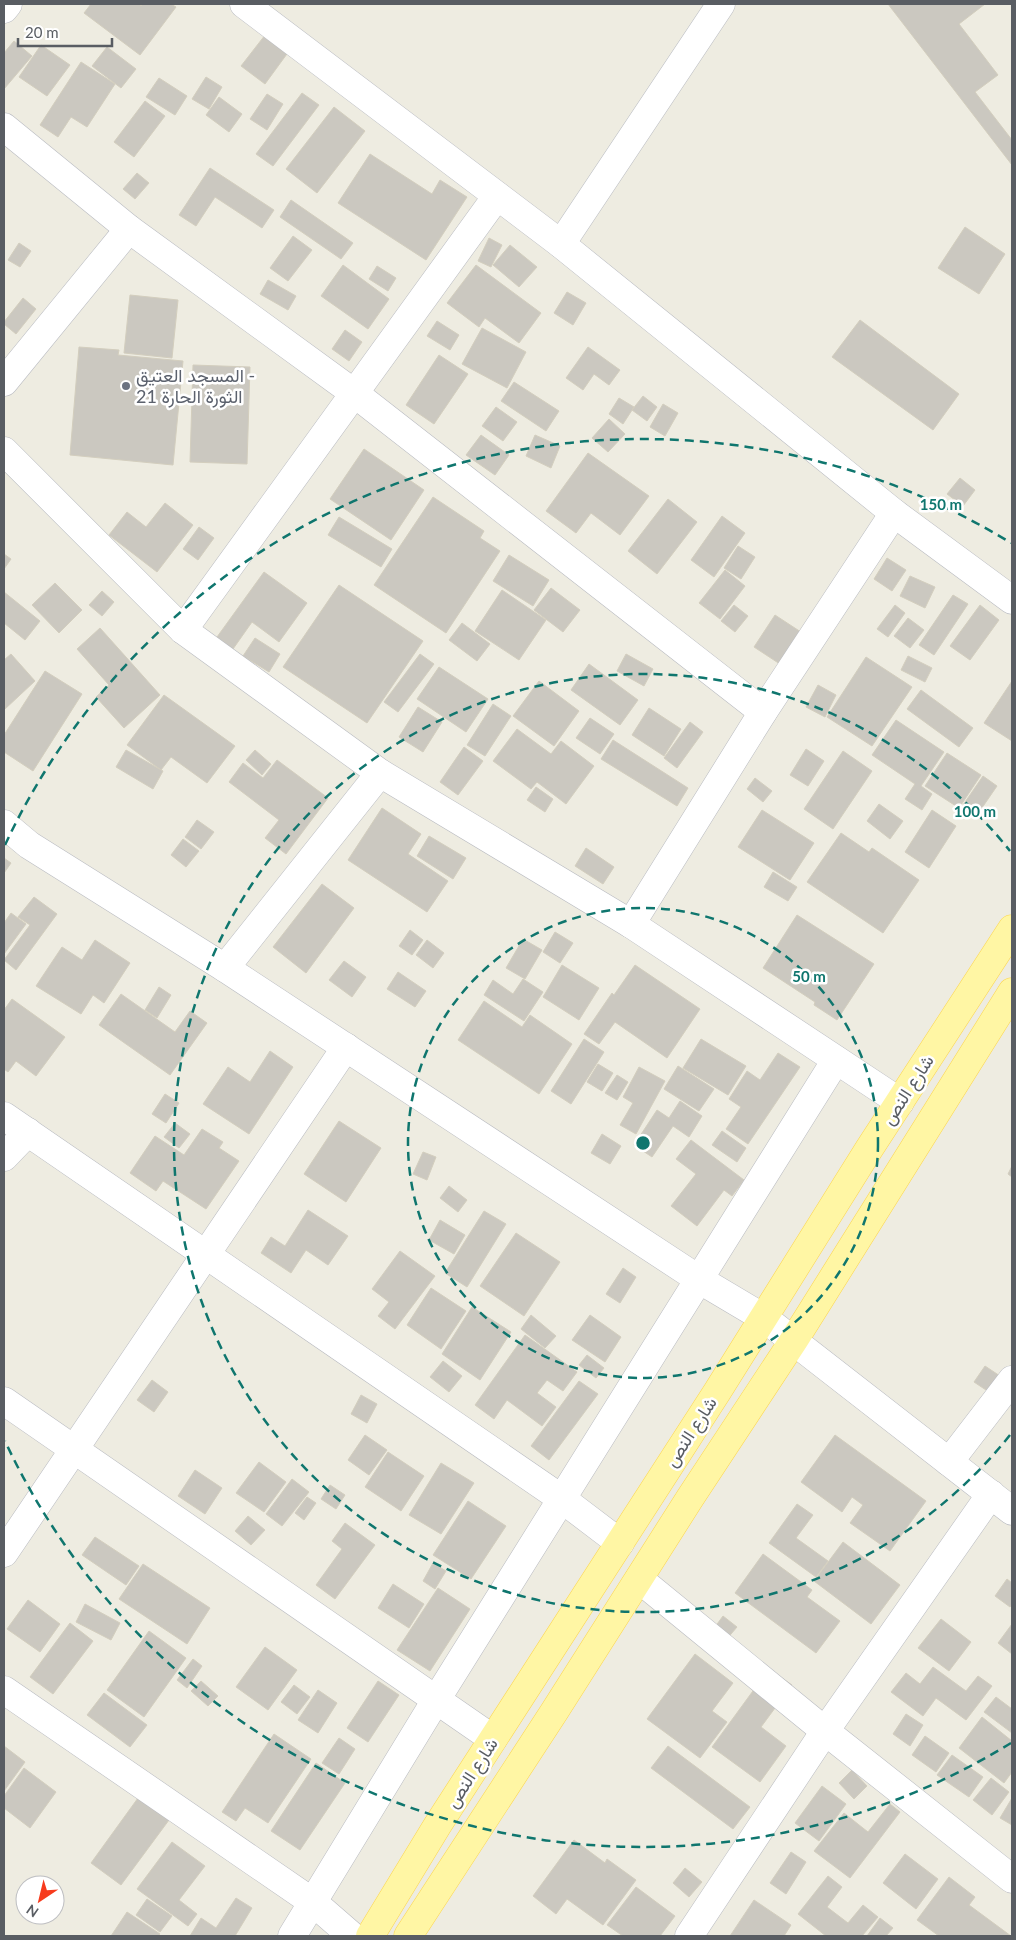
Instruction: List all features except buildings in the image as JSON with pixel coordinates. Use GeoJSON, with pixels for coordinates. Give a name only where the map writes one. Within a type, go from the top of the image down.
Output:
{"type":"FeatureCollection","features":[{"type":"Feature","properties":{"kind":"main road","name":"شارع النص"},"geometry":{"type":"LineString","coordinates":[[370,1936],[437,1826],[1012,929]]}},
{"type":"Feature","properties":{"kind":"main road","name":"شارع النص"},"geometry":{"type":"LineString","coordinates":[[408,1936],[794,1340],[1012,992]]}},
{"type":"Feature","properties":{"kind":"street"},"geometry":{"type":"LineString","coordinates":[[4,10],[8,4]]}},
{"type":"Feature","properties":{"kind":"street"},"geometry":{"type":"LineString","coordinates":[[244,4],[561,244],[894,513],[1012,600]]}},
{"type":"Feature","properties":{"kind":"street"},"geometry":{"type":"LineString","coordinates":[[561,244],[721,4]]}},
{"type":"Feature","properties":{"kind":"street"},"geometry":{"type":"LineString","coordinates":[[4,126],[129,229],[354,393],[763,712]]}},
{"type":"Feature","properties":{"kind":"street"},"geometry":{"type":"LineString","coordinates":[[183,630],[497,196]]}},
{"type":"Feature","properties":{"kind":"street"},"geometry":{"type":"LineString","coordinates":[[4,382],[129,229]]}},
{"type":"Feature","properties":{"kind":"street"},"geometry":{"type":"LineString","coordinates":[[4,451],[183,630],[380,773],[631,924],[900,1102]]}},
{"type":"Feature","properties":{"kind":"street"},"geometry":{"type":"LineString","coordinates":[[631,924],[763,712],[894,513]]}},
{"type":"Feature","properties":{"kind":"street"},"geometry":{"type":"LineString","coordinates":[[225,968],[380,773]]}},
{"type":"Feature","properties":{"kind":"street"},"geometry":{"type":"LineString","coordinates":[[4,824],[30,844],[225,968],[700,1280],[764,1318],[1012,1512]]}},
{"type":"Feature","properties":{"kind":"street"},"geometry":{"type":"LineString","coordinates":[[4,1553],[346,1047]]}},
{"type":"Feature","properties":{"kind":"street"},"geometry":{"type":"LineString","coordinates":[[292,1936],[314,1903],[436,1700],[836,1060]]}},
{"type":"Feature","properties":{"kind":"street"},"geometry":{"type":"LineString","coordinates":[[4,1116],[562,1499],[620,1543]]}},
{"type":"Feature","properties":{"kind":"street"},"geometry":{"type":"LineString","coordinates":[[4,1157],[28,1132]]}},
{"type":"Feature","properties":{"kind":"street"},"geometry":{"type":"LineString","coordinates":[[949,1462],[1012,1380]]}},
{"type":"Feature","properties":{"kind":"street"},"geometry":{"type":"LineString","coordinates":[[4,1401],[493,1740]]}},
{"type":"Feature","properties":{"kind":"street"},"geometry":{"type":"LineString","coordinates":[[693,1935],[825,1731],[991,1494]]}},
{"type":"Feature","properties":{"kind":"street"},"geometry":{"type":"LineString","coordinates":[[639,1579],[1012,1880]]}},
{"type":"Feature","properties":{"kind":"street"},"geometry":{"type":"LineString","coordinates":[[4,1690],[314,1903],[352,1936]]}},
{"type":"Feature","properties":{"kind":"place","name":"المسجد العتيق - الثورة الحارة 21"},"geometry":{"type":"Point","coordinates":[126,386]}}]}
